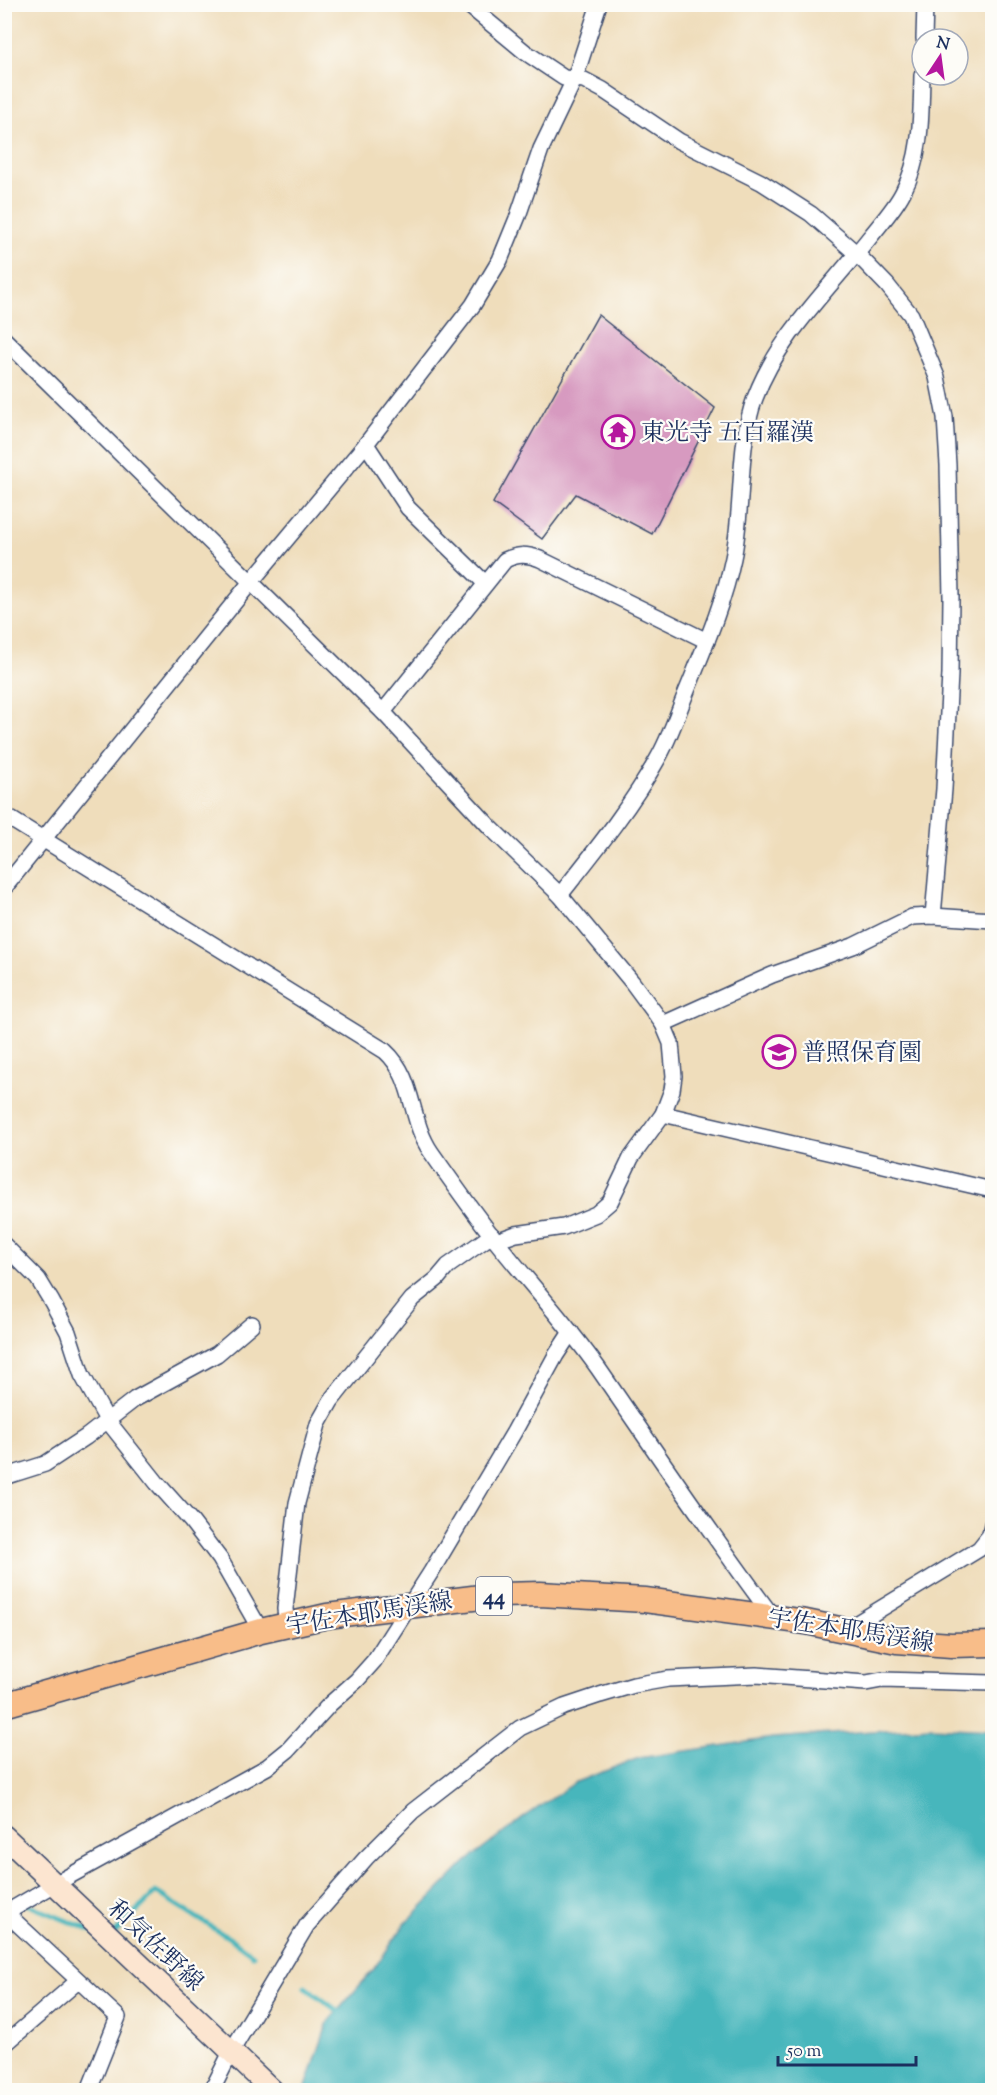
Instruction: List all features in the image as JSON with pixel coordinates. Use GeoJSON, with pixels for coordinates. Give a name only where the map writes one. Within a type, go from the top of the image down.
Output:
{"type":"FeatureCollection","features":[{"type":"Feature","properties":{"kind":"main road","name":"宇佐本耶馬渓線"},"geometry":{"type":"LineString","coordinates":[[4,1706],[261,1631],[327,1616],[497,1595],[540,1594],[645,1600],[806,1622],[897,1641],[926,1644],[993,1644]]}},
{"type":"Feature","properties":{"kind":"main road","name":"和気佐野線"},"geometry":{"type":"LineString","coordinates":[[4,1836],[272,2091]]}},
{"type":"Feature","properties":{"kind":"street"},"geometry":{"type":"LineString","coordinates":[[467,4],[525,52],[564,78],[584,80],[603,90],[679,141],[761,182],[811,214],[857,254],[887,285],[910,315],[937,377],[945,417],[948,465],[951,638],[944,789],[933,916]]}},
{"type":"Feature","properties":{"kind":"street"},"geometry":{"type":"LineString","coordinates":[[4,888],[250,583],[366,444],[473,305],[500,260],[541,149],[575,78],[599,4]]}},
{"type":"Feature","properties":{"kind":"street"},"geometry":{"type":"LineString","coordinates":[[924,27],[925,4]]}},
{"type":"Feature","properties":{"kind":"street"},"geometry":{"type":"LineString","coordinates":[[560,895],[604,839],[657,760],[707,640],[731,569],[737,542],[748,426],[755,399],[765,375],[791,334],[903,194],[914,167],[920,134],[922,87]]}},
{"type":"Feature","properties":{"kind":"street"},"geometry":{"type":"LineString","coordinates":[[4,339],[382,712],[491,828],[560,895],[632,982],[663,1024],[671,1043],[674,1076],[672,1090],[663,1114],[631,1158],[615,1194],[604,1208],[596,1214],[564,1227],[494,1238],[448,1266],[437,1279],[412,1299],[331,1401],[318,1424],[297,1503],[285,1609],[287,1626]]}},
{"type":"Feature","properties":{"kind":"street"},"geometry":{"type":"LineString","coordinates":[[366,444],[408,508],[485,583]]}},
{"type":"Feature","properties":{"kind":"street"},"geometry":{"type":"LineString","coordinates":[[382,712],[485,583],[505,560],[515,555],[528,555],[707,640]]}},
{"type":"Feature","properties":{"kind":"street"},"geometry":{"type":"LineString","coordinates":[[4,815],[385,1051],[397,1061],[429,1150],[494,1238],[571,1332],[718,1543],[773,1617]]}},
{"type":"Feature","properties":{"kind":"street"},"geometry":{"type":"LineString","coordinates":[[663,1024],[755,982],[853,946],[912,917],[993,920]]}},
{"type":"Feature","properties":{"kind":"street"},"geometry":{"type":"LineString","coordinates":[[663,1114],[993,1190]]}},
{"type":"Feature","properties":{"kind":"street"},"geometry":{"type":"LineString","coordinates":[[4,1245],[38,1279],[52,1302],[68,1332],[82,1375],[107,1420],[157,1484],[192,1521],[220,1559],[261,1631]]}},
{"type":"Feature","properties":{"kind":"street"},"geometry":{"type":"LineString","coordinates":[[4,1477],[45,1464],[86,1437],[144,1393],[217,1354],[252,1324]]}},
{"type":"Feature","properties":{"kind":"street"},"geometry":{"type":"LineString","coordinates":[[89,2091],[118,2017],[5,1914],[267,1767],[288,1750],[330,1704],[357,1680],[374,1661],[409,1606],[514,1432],[571,1332]]}},
{"type":"Feature","properties":{"kind":"street"},"geometry":{"type":"LineString","coordinates":[[843,1631],[989,1545],[993,1524]]}},
{"type":"Feature","properties":{"kind":"street"},"geometry":{"type":"LineString","coordinates":[[212,2091],[235,2055],[307,1925],[366,1858],[421,1804],[520,1728],[564,1707],[634,1685],[690,1677],[756,1675],[866,1683],[882,1680],[993,1683]]}},
{"type":"Feature","properties":{"kind":"street"},"geometry":{"type":"LineString","coordinates":[[4,2045],[78,1981]]}},
{"type":"Feature","properties":{"kind":"water"},"geometry":{"type":"Polygon","coordinates":[[[930,1727],[992,1730],[992,2090],[305,2090],[328,2022],[373,1970],[405,1924],[466,1862],[523,1818],[576,1782],[639,1758],[773,1738],[930,1727]]]}},
{"type":"Feature","properties":{"kind":"building","name":"東光寺 五百羅漢"},"geometry":{"type":"Polygon","coordinates":[[[598,315],[715,408],[652,534],[576,494],[542,539],[493,503],[598,315]]]}},
{"type":"Feature","properties":{"kind":"waterway"},"geometry":{"type":"LineString","coordinates":[[113,1935],[156,1892],[253,1955]]}},
{"type":"Feature","properties":{"kind":"waterway"},"geometry":{"type":"LineString","coordinates":[[4,1904],[17,1900]]}},
{"type":"Feature","properties":{"kind":"waterway"},"geometry":{"type":"LineString","coordinates":[[26,1904],[92,1931]]}},
{"type":"Feature","properties":{"kind":"waterway"},"geometry":{"type":"LineString","coordinates":[[305,1987],[342,2014]]}},
{"type":"Feature","properties":{"kind":"place","name":"東光寺 五百羅漢"},"geometry":{"type":"Point","coordinates":[618,432]}},
{"type":"Feature","properties":{"kind":"place","name":"普照保育園"},"geometry":{"type":"Point","coordinates":[779,1052]}}]}
